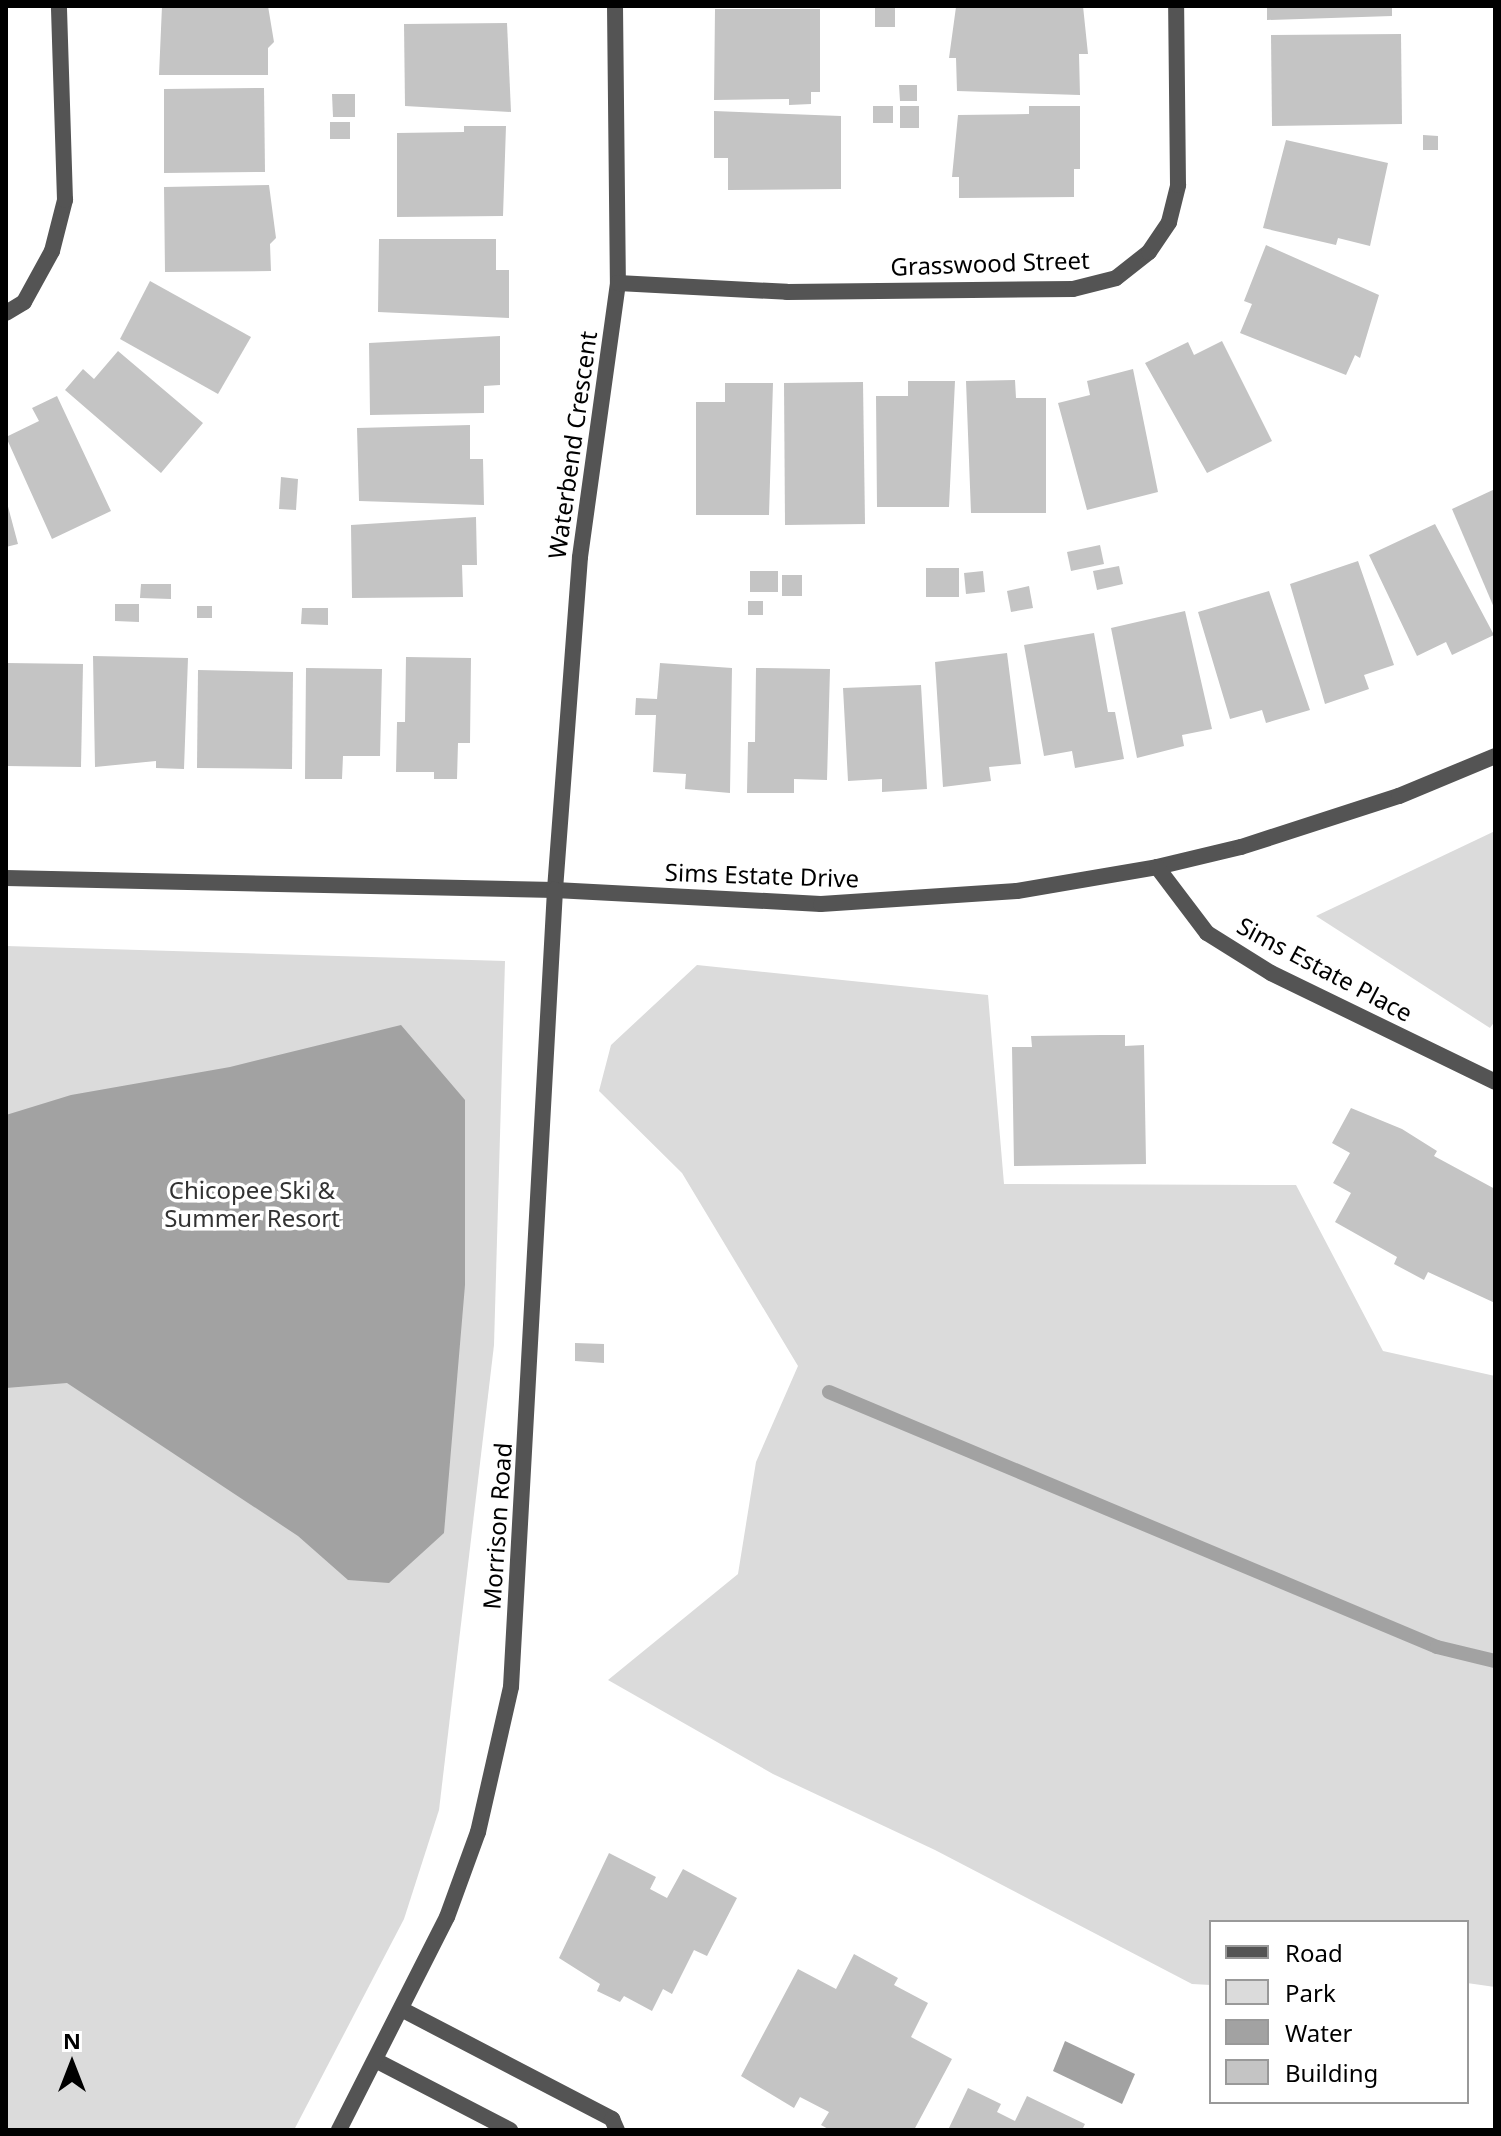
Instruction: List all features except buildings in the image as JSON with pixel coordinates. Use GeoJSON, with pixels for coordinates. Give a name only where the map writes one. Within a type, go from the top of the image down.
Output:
{"type":"FeatureCollection","features":[{"type":"Feature","properties":{"kind":"street"},"geometry":{"type":"LineString","coordinates":[[6,313],[24,302],[52,251],[65,200],[59,6]]}},
{"type":"Feature","properties":{"kind":"street","name":"Waterbend Crescent"},"geometry":{"type":"LineString","coordinates":[[555,890],[580,557],[618,283],[615,6]]}},
{"type":"Feature","properties":{"kind":"street","name":"Grasswood Street"},"geometry":{"type":"LineString","coordinates":[[618,283],[787,292],[1057,289],[1116,278],[1149,252],[1169,222],[1178,185],[1176,6]]}},
{"type":"Feature","properties":{"kind":"street","name":"Sims Estate Drive"},"geometry":{"type":"LineString","coordinates":[[6,878],[555,890],[821,904],[1017,891],[1157,867],[1317,824],[1495,756]]}},
{"type":"Feature","properties":{"kind":"street","name":"Sims Estate Place"},"geometry":{"type":"LineString","coordinates":[[1157,867],[1207,933],[1271,973],[1495,1082]]}},
{"type":"Feature","properties":{"kind":"street","name":"Morrison Road"},"geometry":{"type":"LineString","coordinates":[[339,2130],[403,2010],[447,1917],[478,1832],[511,1687],[555,890]]}},
{"type":"Feature","properties":{"kind":"street"},"geometry":{"type":"LineString","coordinates":[[403,2010],[612,2119],[617,2130]]}},
{"type":"Feature","properties":{"kind":"street"},"geometry":{"type":"LineString","coordinates":[[377,2061],[510,2130]]}},
{"type":"Feature","properties":{"kind":"green space"},"geometry":{"type":"Polygon","coordinates":[[[1495,831],[1495,1021],[1490,1028],[1316,916],[1495,831]]]}},
{"type":"Feature","properties":{"kind":"green space","name":"Chicopee Ski & Summer Resort"},"geometry":{"type":"Polygon","coordinates":[[[6,946],[505,961],[494,1345],[439,1810],[404,1919],[294,2130],[6,2130],[6,946]]]}},
{"type":"Feature","properties":{"kind":"green space"},"geometry":{"type":"Polygon","coordinates":[[[697,965],[988,995],[1004,1184],[1296,1185],[1383,1351],[1495,1376],[1495,1987],[1469,1983],[1469,1920],[1209,1920],[1209,1985],[1192,1984],[935,1850],[773,1774],[608,1680],[738,1574],[756,1462],[798,1366],[682,1173],[599,1091],[611,1045],[697,965]]]}},
{"type":"Feature","properties":{"kind":"water"},"geometry":{"type":"Polygon","coordinates":[[[401,1025],[465,1100],[465,1285],[444,1533],[389,1583],[348,1580],[298,1536],[67,1383],[6,1388],[6,1115],[71,1095],[230,1067],[401,1025]]]}},
{"type":"Feature","properties":{"kind":"water"},"geometry":{"type":"Polygon","coordinates":[[[1065,2041],[1135,2074],[1122,2104],[1053,2071],[1065,2041]]]}},
{"type":"Feature","properties":{"kind":"waterway"},"geometry":{"type":"LineString","coordinates":[[829,1392],[1437,1647],[1495,1661]]}}]}
